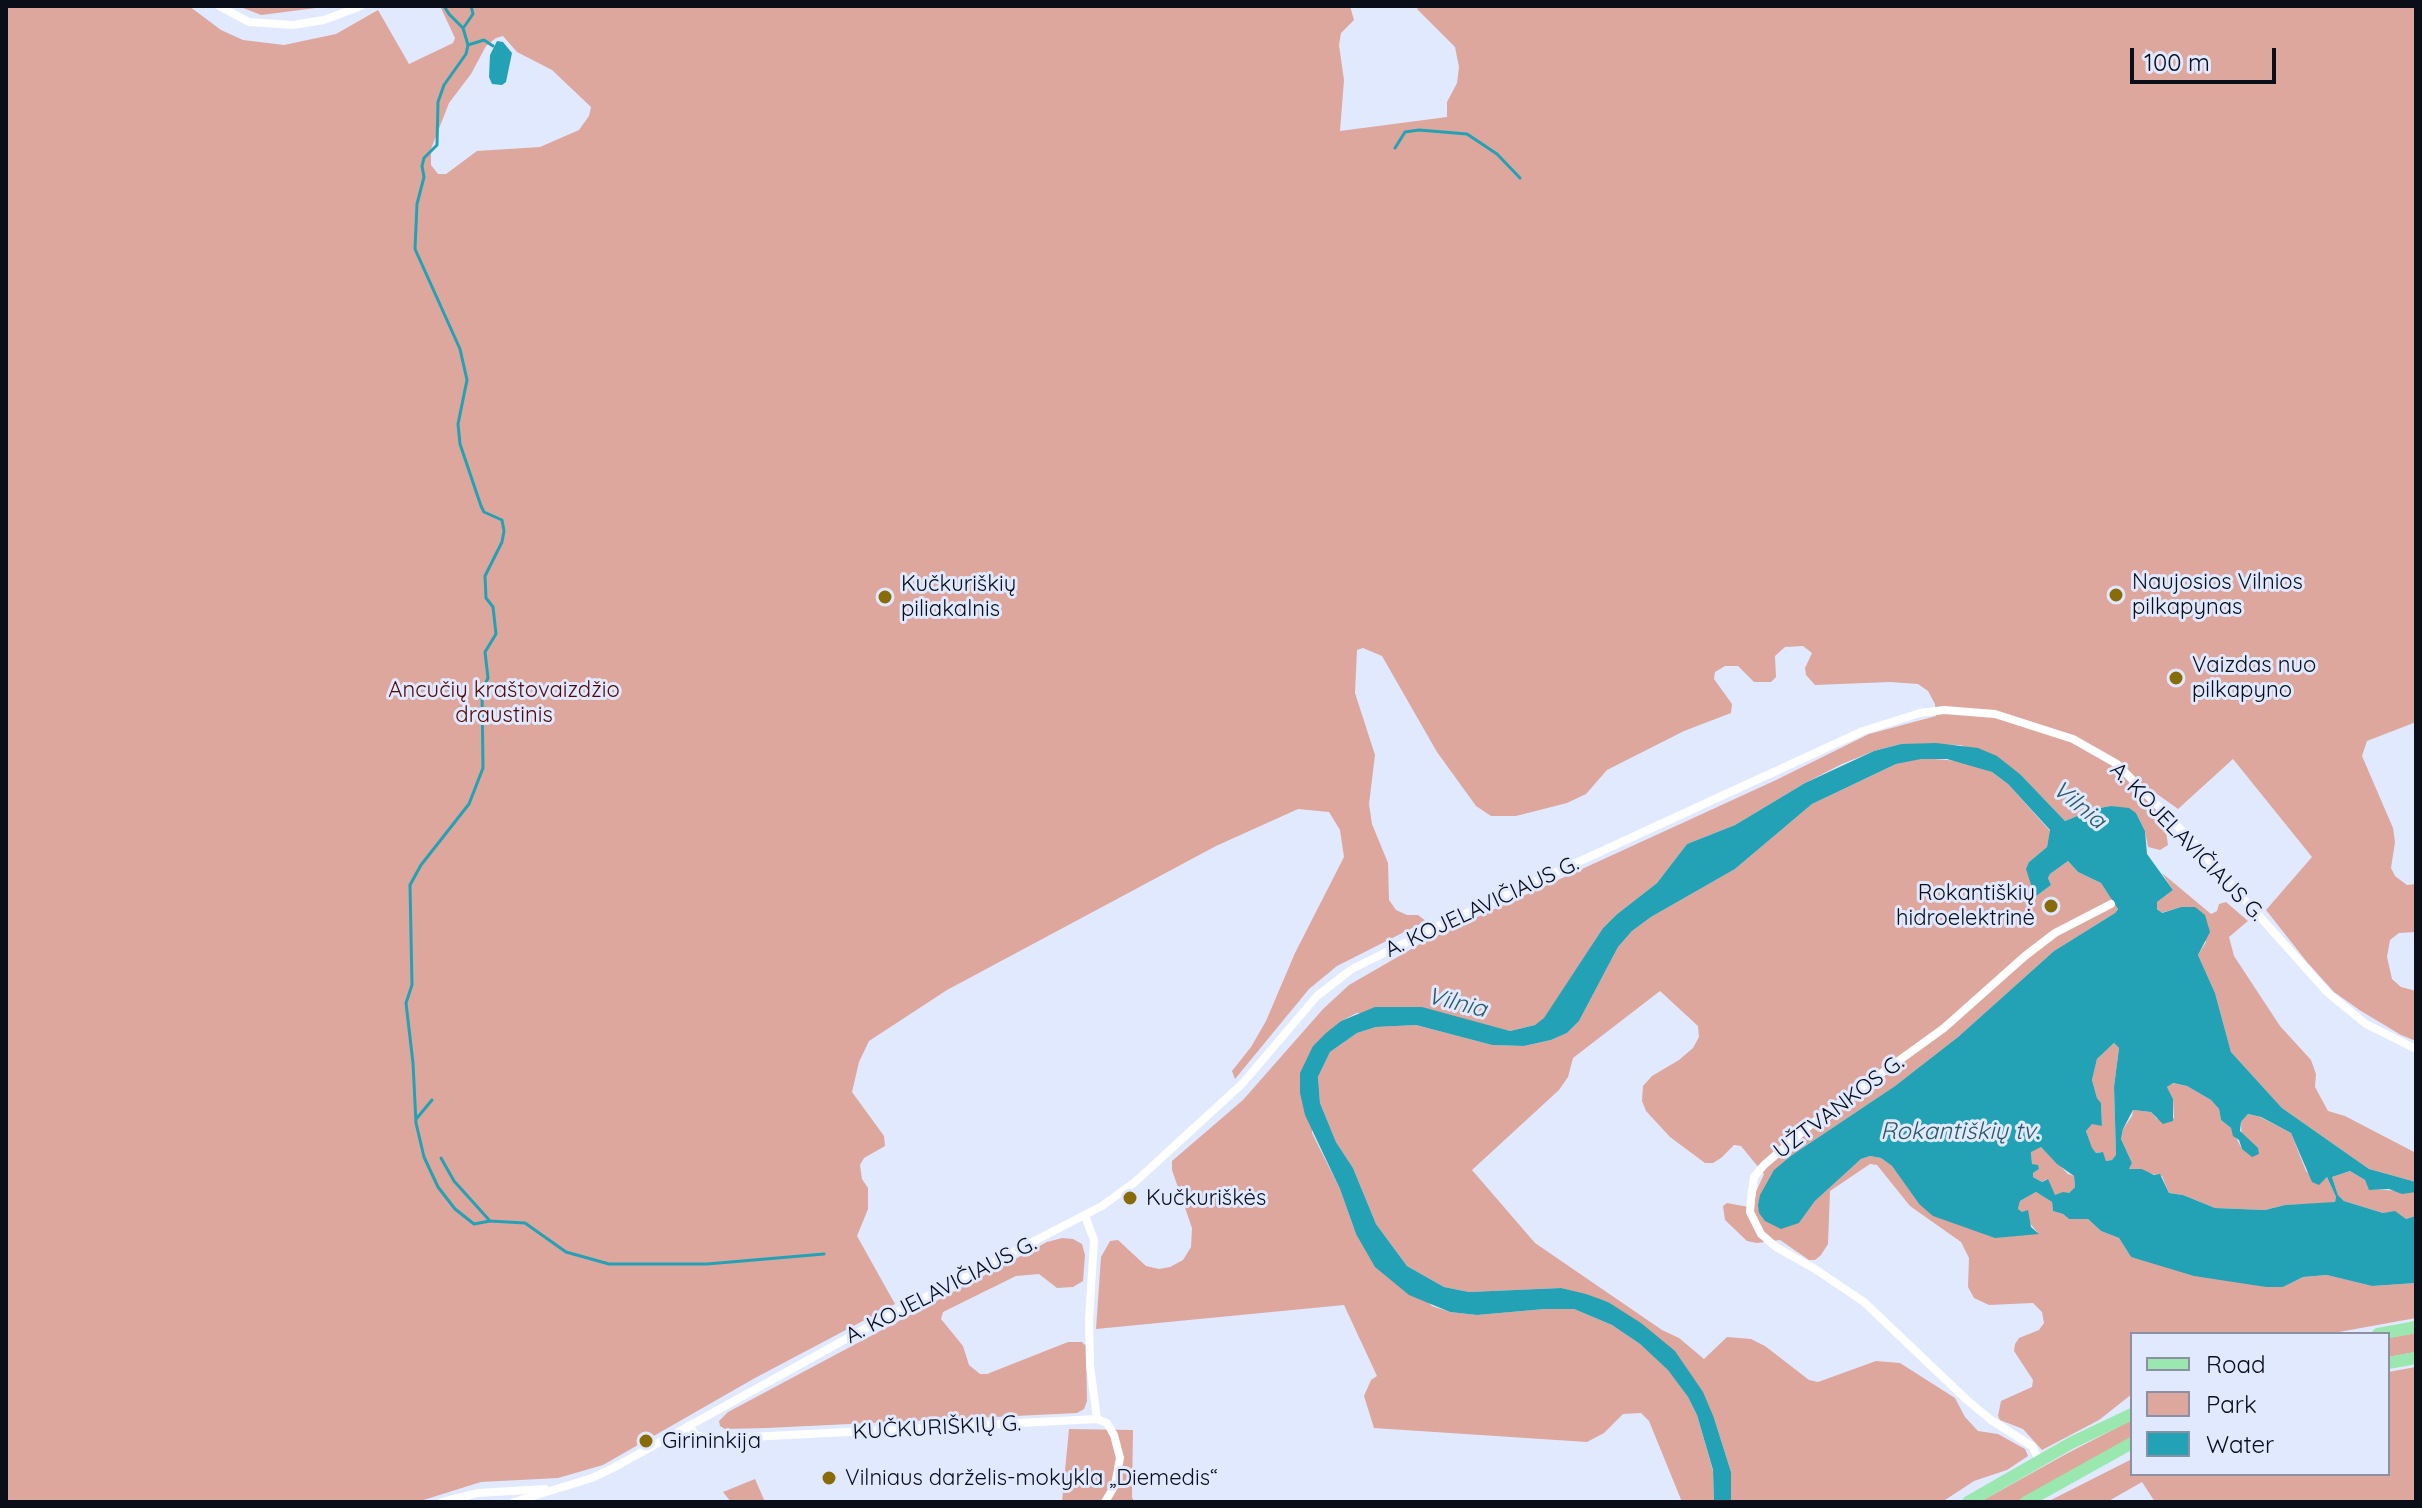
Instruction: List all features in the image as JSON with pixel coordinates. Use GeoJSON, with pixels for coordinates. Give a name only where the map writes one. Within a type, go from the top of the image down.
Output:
{"type":"FeatureCollection","features":[{"type":"Feature","properties":{"kind":"main road"},"geometry":{"type":"LineString","coordinates":[[2389,1332],[2416,1327]]}},
{"type":"Feature","properties":{"kind":"main road"},"geometry":{"type":"LineString","coordinates":[[2390,1363],[2416,1358]]}},
{"type":"Feature","properties":{"kind":"main road"},"geometry":{"type":"LineString","coordinates":[[1968,1502],[2039,1460],[2130,1415]]}},
{"type":"Feature","properties":{"kind":"main road"},"geometry":{"type":"LineString","coordinates":[[2026,1502],[2130,1444]]}},
{"type":"Feature","properties":{"kind":"street"},"geometry":{"type":"LineString","coordinates":[[219,6],[249,22],[293,25],[324,20],[361,6]]}},
{"type":"Feature","properties":{"kind":"street","name":"A. KOJELAVIČIAUS G."},"geometry":{"type":"LineString","coordinates":[[514,1502],[613,1468],[899,1310],[1113,1199],[1242,1084],[1317,996],[1352,969],[1439,926],[1892,720],[1944,710],[1995,714],[2073,739],[2117,764],[2194,843],[2328,993],[2366,1024],[2416,1049]]}},
{"type":"Feature","properties":{"kind":"street","name":"UŽTVANKOS G."},"geometry":{"type":"LineString","coordinates":[[2039,1460],[2032,1446],[1991,1420],[1967,1400],[1864,1302],[1776,1247],[1761,1234],[1750,1212],[1751,1199],[1754,1177],[1814,1122],[1944,1028],[2055,933],[2111,904]]}},
{"type":"Feature","properties":{"kind":"street"},"geometry":{"type":"LineString","coordinates":[[1085,1216],[1094,1240],[1089,1320],[1090,1365],[1097,1419],[1107,1423],[1120,1458],[1115,1485],[1105,1502]]}},
{"type":"Feature","properties":{"kind":"street","name":"KUČKURIŠKIŲ G."},"geometry":{"type":"LineString","coordinates":[[688,1426],[702,1437],[731,1438],[1097,1419]]}},
{"type":"Feature","properties":{"kind":"street","name":"A. KOJELAVIČIAUS G."},"geometry":{"type":"LineString","coordinates":[[442,1502],[478,1493],[558,1489]]}},
{"type":"Feature","properties":{"kind":"green space","name":"Ancučių kraštovaizdžio draustinis"},"geometry":{"type":"Polygon","coordinates":[[[6,6],[189,6],[221,30],[243,40],[284,45],[336,34],[378,10],[409,64],[453,43],[455,38],[440,6],[1350,6],[1354,20],[1341,33],[1339,45],[1344,80],[1340,131],[1447,117],[1447,102],[1457,83],[1459,67],[1455,47],[1417,9],[1419,6],[2416,6],[2416,722],[2367,741],[2362,756],[2393,828],[2395,842],[2391,868],[2395,876],[2407,885],[2416,884],[2416,932],[2399,933],[2390,940],[2387,957],[2392,979],[2401,987],[2416,991],[2416,1041],[2401,1035],[2334,992],[2266,910],[2312,857],[2233,759],[2178,809],[2150,789],[2145,797],[2164,818],[2168,845],[2160,850],[2148,847],[2145,831],[2136,813],[2111,806],[2094,809],[2065,821],[2021,775],[1961,745],[1901,744],[1842,764],[1735,825],[1687,844],[1657,883],[1603,928],[1544,1019],[1535,1025],[1510,1031],[1475,1023],[1357,1013],[1341,1021],[1313,1046],[1312,1133],[1340,1189],[1356,1234],[1432,1306],[1477,1315],[1574,1309],[1612,1325],[1640,1344],[1668,1369],[1697,1415],[1713,1471],[1714,1502],[1682,1502],[1649,1421],[1641,1413],[1623,1414],[1604,1433],[1587,1442],[1374,1428],[1364,1396],[1371,1380],[1377,1376],[1344,1305],[1096,1329],[1101,1257],[1110,1241],[1118,1240],[1146,1266],[1159,1269],[1183,1260],[1191,1247],[1192,1228],[1172,1170],[1172,1161],[1243,1100],[1323,1009],[1349,985],[1427,940],[1774,781],[1869,734],[1936,716],[1935,704],[1928,691],[1918,684],[1815,685],[1806,675],[1805,668],[1812,653],[1803,646],[1785,647],[1775,656],[1776,677],[1771,682],[1754,682],[1738,666],[1725,666],[1715,672],[1714,679],[1732,704],[1731,713],[1684,731],[1607,770],[1586,794],[1567,803],[1516,816],[1491,816],[1476,806],[1437,752],[1382,656],[1363,648],[1357,650],[1355,693],[1375,755],[1369,804],[1372,824],[1388,863],[1389,900],[1396,910],[1407,915],[1418,915],[1426,921],[1337,966],[1309,989],[1235,1079],[1232,1071],[1266,1021],[1295,953],[1344,857],[1340,830],[1329,812],[1298,809],[1216,846],[947,990],[869,1041],[859,1062],[852,1092],[884,1136],[885,1146],[864,1158],[860,1165],[862,1179],[868,1188],[868,1209],[857,1236],[895,1304],[755,1378],[603,1465],[558,1478],[481,1482],[417,1502],[6,1502],[6,6]],[[503,36],[496,38],[486,46],[471,74],[449,103],[431,149],[431,165],[438,174],[446,174],[477,151],[540,147],[579,130],[589,116],[591,107],[552,70],[517,52],[503,36]]]}},
{"type":"Feature","properties":{"kind":"green space"},"geometry":{"type":"Polygon","coordinates":[[[238,6],[332,6],[261,15],[238,6]]]}},
{"type":"Feature","properties":{"kind":"green space"},"geometry":{"type":"Polygon","coordinates":[[[1921,758],[1960,761],[1992,772],[2008,784],[2050,831],[2047,847],[2029,862],[2035,897],[2051,885],[2050,874],[2068,861],[2078,872],[2101,883],[2118,908],[2115,913],[2054,951],[1958,1037],[1895,1086],[1792,1155],[1799,1223],[1815,1201],[1861,1159],[1870,1156],[1881,1158],[1892,1166],[1919,1204],[2038,1233],[2018,1209],[2020,1201],[2036,1192],[2052,1202],[2053,1211],[2069,1219],[2088,1219],[2101,1231],[2119,1238],[2131,1257],[2266,1287],[2283,1287],[2303,1277],[2328,1275],[2372,1286],[2416,1283],[2416,1318],[2339,1332],[2130,1332],[2130,1396],[2099,1420],[2042,1450],[2023,1429],[2000,1420],[1998,1416],[2001,1401],[2032,1387],[2033,1380],[2014,1351],[2019,1338],[2039,1330],[2044,1323],[2042,1312],[2033,1303],[1989,1305],[1974,1298],[1968,1287],[1969,1258],[1961,1242],[1910,1206],[1877,1165],[1870,1164],[1830,1191],[1828,1244],[1815,1260],[1809,1260],[1780,1240],[1747,1241],[1725,1220],[1723,1206],[1727,1203],[1754,1208],[1756,1192],[1764,1174],[1741,1146],[1734,1145],[1713,1163],[1705,1163],[1670,1137],[1646,1111],[1642,1101],[1643,1086],[1652,1076],[1693,1048],[1699,1037],[1698,1026],[1660,991],[1573,1058],[1568,1077],[1559,1090],[1472,1170],[1535,1243],[1662,1330],[1679,1338],[1704,1359],[1727,1337],[1751,1339],[1809,1380],[1818,1382],[1876,1361],[1900,1363],[1955,1398],[1965,1417],[1978,1431],[1998,1434],[2025,1449],[2028,1456],[2007,1470],[1974,1481],[1942,1502],[1731,1502],[1731,1472],[1714,1418],[1608,1302],[1561,1288],[1469,1292],[1444,1287],[1407,1266],[1376,1224],[1353,1168],[1336,1142],[1320,1103],[1318,1077],[1330,1052],[1357,1033],[1376,1027],[1416,1025],[1492,1045],[1524,1046],[1567,1033],[1579,1021],[1618,947],[1632,931],[1735,869],[1812,804],[1896,764],[1921,758]]]}},
{"type":"Feature","properties":{"kind":"green space"},"geometry":{"type":"Polygon","coordinates":[[[2162,873],[2211,914],[2217,911],[2219,904],[2226,902],[2248,921],[2229,937],[2234,956],[2280,1026],[2311,1060],[2316,1074],[2315,1087],[2328,1111],[2345,1116],[2416,1153],[2416,1182],[2369,1169],[2282,1108],[2231,1052],[2215,993],[2198,955],[2206,942],[2181,907],[2161,913],[2157,908],[2157,902],[2173,890],[2162,873]]]}},
{"type":"Feature","properties":{"kind":"green space"},"geometry":{"type":"Polygon","coordinates":[[[2114,1043],[2119,1048],[2114,1087],[2116,1156],[2106,1161],[2102,1152],[2096,1153],[2091,1148],[2086,1130],[2092,1123],[2102,1126],[2101,1103],[2092,1080],[2097,1059],[2114,1043]]]}},
{"type":"Feature","properties":{"kind":"green space"},"geometry":{"type":"Polygon","coordinates":[[[2172,1083],[2187,1086],[2211,1100],[2242,1149],[2241,1122],[2248,1114],[2291,1133],[2306,1171],[2319,1184],[2327,1177],[2336,1197],[2335,1203],[2285,1205],[2265,1210],[2215,1208],[2183,1195],[2169,1193],[2162,1176],[2142,1169],[2129,1169],[2132,1163],[2121,1139],[2123,1129],[2133,1110],[2151,1112],[2157,1119],[2174,1118],[2173,1100],[2167,1087],[2172,1083]]]}},
{"type":"Feature","properties":{"kind":"green space"},"geometry":{"type":"Polygon","coordinates":[[[2041,1147],[2068,1174],[2074,1176],[2075,1187],[2069,1193],[2055,1196],[2047,1179],[2042,1182],[2033,1177],[2039,1169],[2032,1164],[2031,1151],[2041,1147]]]}},
{"type":"Feature","properties":{"kind":"green space"},"geometry":{"type":"Polygon","coordinates":[[[2350,1171],[2365,1180],[2369,1189],[2416,1192],[2416,1216],[2406,1219],[2394,1212],[2383,1213],[2344,1201],[2338,1195],[2332,1177],[2350,1171]]]}},
{"type":"Feature","properties":{"kind":"green space"},"geometry":{"type":"Polygon","coordinates":[[[1062,1238],[1082,1244],[1085,1255],[1083,1281],[1073,1287],[1057,1288],[1039,1274],[1016,1276],[943,1312],[941,1319],[963,1346],[969,1365],[980,1374],[1068,1342],[1082,1342],[1086,1346],[1087,1401],[1084,1409],[1077,1413],[767,1428],[725,1429],[720,1426],[719,1421],[728,1412],[1047,1242],[1062,1238]]]}},
{"type":"Feature","properties":{"kind":"green space"},"geometry":{"type":"Polygon","coordinates":[[[2416,1333],[2416,1352],[2390,1357],[2390,1338],[2416,1333]]]}},
{"type":"Feature","properties":{"kind":"green space"},"geometry":{"type":"Polygon","coordinates":[[[2416,1367],[2414,1502],[2155,1502],[2142,1482],[2107,1502],[2047,1502],[2130,1460],[2130,1476],[2390,1476],[2390,1372],[2416,1367]]]}},
{"type":"Feature","properties":{"kind":"green space"},"geometry":{"type":"Polygon","coordinates":[[[2130,1421],[2130,1438],[2016,1502],[1980,1502],[2130,1421]]]}},
{"type":"Feature","properties":{"kind":"green space"},"geometry":{"type":"Polygon","coordinates":[[[1069,1429],[1133,1430],[1134,1502],[1062,1502],[1069,1429]]]}},
{"type":"Feature","properties":{"kind":"green space"},"geometry":{"type":"Polygon","coordinates":[[[755,1479],[765,1502],[731,1502],[723,1492],[755,1479]]]}},
{"type":"Feature","properties":{"kind":"water"},"geometry":{"type":"Polygon","coordinates":[[[497,41],[503,42],[512,53],[506,82],[502,85],[492,84],[489,77],[490,55],[497,41]]]}},
{"type":"Feature","properties":{"kind":"water","name":"Rokantiškių tv."},"geometry":{"type":"Polygon","coordinates":[[[1936,743],[1978,748],[1997,756],[2021,775],[2065,821],[2094,809],[2111,806],[2129,808],[2136,813],[2145,831],[2147,854],[2173,890],[2157,902],[2157,909],[2162,913],[2181,907],[2195,907],[2205,915],[2210,932],[2198,955],[2215,993],[2231,1052],[2282,1108],[2369,1169],[2416,1182],[2416,1192],[2402,1194],[2389,1189],[2369,1190],[2365,1180],[2350,1171],[2332,1177],[2338,1195],[2344,1201],[2383,1213],[2395,1211],[2406,1219],[2416,1216],[2416,1283],[2372,1286],[2327,1275],[2303,1277],[2283,1287],[2266,1287],[2194,1276],[2131,1257],[2119,1238],[2101,1231],[2088,1219],[2069,1219],[2053,1211],[2052,1202],[2036,1192],[2020,1201],[2018,1209],[2022,1212],[2028,1210],[2031,1227],[2039,1234],[1995,1238],[1933,1216],[1919,1204],[1892,1166],[1881,1158],[1870,1156],[1861,1159],[1815,1201],[1799,1223],[1781,1229],[1765,1221],[1758,1205],[1774,1170],[1895,1086],[1958,1037],[2054,951],[2118,909],[2101,883],[2078,872],[2068,861],[2050,874],[2051,885],[2035,897],[2026,869],[2029,862],[2047,847],[2050,830],[2008,784],[1992,772],[1947,759],[1921,759],[1896,764],[1812,804],[1735,869],[1632,931],[1618,947],[1579,1021],[1567,1033],[1524,1046],[1492,1045],[1416,1025],[1376,1027],[1357,1033],[1330,1052],[1318,1077],[1320,1103],[1336,1142],[1353,1168],[1376,1224],[1407,1266],[1444,1287],[1469,1292],[1561,1288],[1586,1294],[1608,1302],[1641,1323],[1675,1351],[1703,1392],[1731,1472],[1731,1502],[1714,1502],[1713,1470],[1697,1415],[1668,1370],[1640,1344],[1612,1325],[1574,1309],[1477,1315],[1450,1312],[1409,1295],[1375,1267],[1356,1234],[1340,1189],[1305,1115],[1300,1073],[1313,1046],[1326,1033],[1341,1021],[1375,1007],[1422,1007],[1510,1031],[1535,1025],[1544,1018],[1603,928],[1657,883],[1687,844],[1735,825],[1805,783],[1874,751],[1901,744],[1936,743]],[[2114,1043],[2097,1059],[2092,1080],[2101,1103],[2102,1126],[2092,1124],[2086,1131],[2092,1148],[2096,1153],[2103,1152],[2106,1161],[2116,1155],[2114,1087],[2119,1048],[2114,1043]],[[2173,1083],[2167,1087],[2173,1099],[2173,1121],[2163,1124],[2151,1112],[2133,1110],[2123,1129],[2121,1139],[2132,1163],[2129,1169],[2160,1174],[2169,1193],[2183,1195],[2215,1208],[2265,1210],[2285,1205],[2335,1202],[2336,1197],[2327,1177],[2319,1185],[2312,1182],[2291,1133],[2261,1117],[2248,1114],[2241,1122],[2240,1131],[2258,1148],[2259,1154],[2252,1157],[2242,1149],[2231,1128],[2221,1120],[2219,1109],[2211,1100],[2187,1086],[2173,1083]],[[2041,1147],[2031,1152],[2032,1164],[2038,1165],[2039,1169],[2033,1177],[2042,1182],[2048,1179],[2055,1195],[2069,1193],[2075,1187],[2074,1176],[2041,1147]]]}},
{"type":"Feature","properties":{"kind":"waterway"},"geometry":{"type":"LineString","coordinates":[[444,6],[463,28],[468,45],[466,54],[444,85],[438,102],[437,145],[424,158],[422,166],[424,177],[417,204],[415,249],[460,349],[467,380],[458,424],[460,444],[484,512],[502,520],[504,531],[502,542],[485,576],[486,598],[493,607],[496,634],[485,652],[488,678],[482,691],[483,768],[469,804],[421,865],[410,885],[412,985],[406,1003],[416,1123],[424,1157],[438,1187],[455,1209],[474,1224],[490,1221],[525,1223],[566,1252],[609,1264],[707,1264],[824,1254]]}},
{"type":"Feature","properties":{"kind":"waterway"},"geometry":{"type":"LineString","coordinates":[[464,27],[473,14],[471,6]]}},
{"type":"Feature","properties":{"kind":"waterway"},"geometry":{"type":"LineString","coordinates":[[468,45],[484,40],[493,46]]}},
{"type":"Feature","properties":{"kind":"waterway"},"geometry":{"type":"LineString","coordinates":[[1395,148],[1405,132],[1419,130],[1467,134],[1497,154],[1520,178]]}},
{"type":"Feature","properties":{"kind":"waterway"},"geometry":{"type":"LineString","coordinates":[[417,1118],[432,1100]]}},
{"type":"Feature","properties":{"kind":"waterway"},"geometry":{"type":"LineString","coordinates":[[441,1158],[454,1181],[490,1221]]}},
{"type":"Feature","properties":{"kind":"place","name":"Naujosios Vilnios pilkapynas"},"geometry":{"type":"Point","coordinates":[2116,595]}},
{"type":"Feature","properties":{"kind":"place","name":"Kučkuriškių piliakalnis"},"geometry":{"type":"Point","coordinates":[885,597]}},
{"type":"Feature","properties":{"kind":"place","name":"Vaizdas nuo pilkapyno"},"geometry":{"type":"Point","coordinates":[2176,678]}},
{"type":"Feature","properties":{"kind":"place","name":"Rokantiškių hidroelektrinė"},"geometry":{"type":"Point","coordinates":[2051,906]}},
{"type":"Feature","properties":{"kind":"place","name":"Kučkuriškės"},"geometry":{"type":"Point","coordinates":[1130,1198]}},
{"type":"Feature","properties":{"kind":"place","name":"Girininkija"},"geometry":{"type":"Point","coordinates":[646,1441]}},
{"type":"Feature","properties":{"kind":"place","name":"Vilniaus darželis-mokykla „Diemedis“"},"geometry":{"type":"Point","coordinates":[829,1478]}},
{"type":"Feature","properties":{"kind":"water label","name":"Vilnia"},"geometry":{"type":"Point","coordinates":[2079,805]}},
{"type":"Feature","properties":{"kind":"water label","name":"Vilnia"},"geometry":{"type":"Point","coordinates":[1457,1003]}}]}
